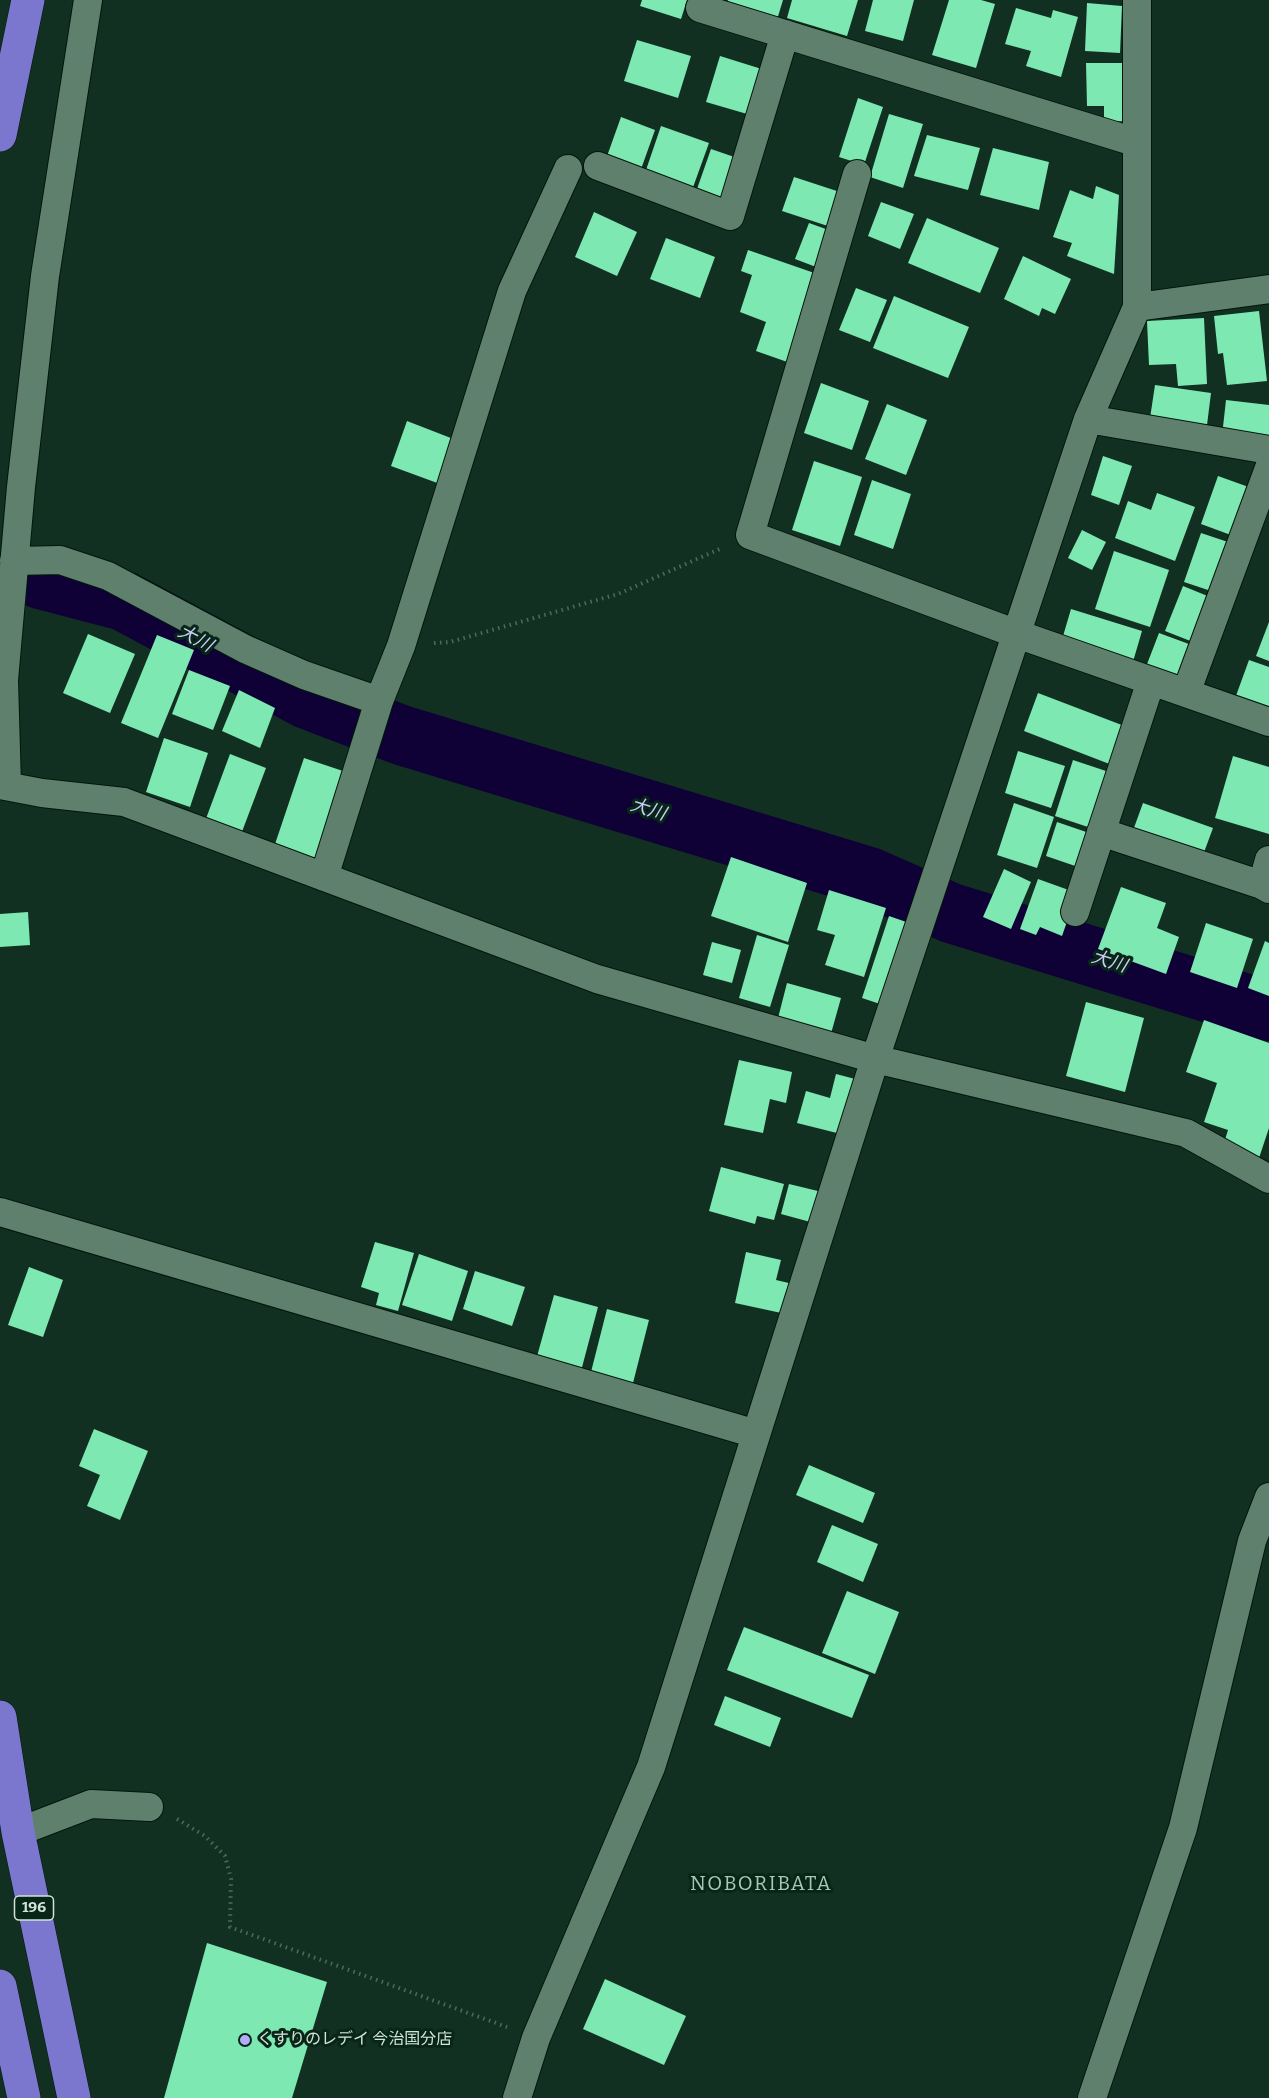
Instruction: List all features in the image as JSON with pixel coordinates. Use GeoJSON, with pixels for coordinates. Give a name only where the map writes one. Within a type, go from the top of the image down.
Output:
{"type":"FeatureCollection","features":[{"type":"Feature","properties":{"kind":"highway"},"geometry":{"type":"LineString","coordinates":[[0,135],[28,0]]}},
{"type":"Feature","properties":{"kind":"highway","name":"196"},"geometry":{"type":"LineString","coordinates":[[0,1717],[18,1832],[74,2098]]}},
{"type":"Feature","properties":{"kind":"highway"},"geometry":{"type":"LineString","coordinates":[[0,1986],[24,2098]]}},
{"type":"Feature","properties":{"kind":"street"},"geometry":{"type":"LineString","coordinates":[[88,0],[45,276],[14,561],[4,680],[3,786],[124,802],[597,979],[875,1059],[1186,1133],[1269,1179]]}},
{"type":"Feature","properties":{"kind":"street"},"geometry":{"type":"LineString","coordinates":[[517,2098],[536,2037],[651,1767],[875,1059],[1088,419],[1137,306],[1135,142],[1137,0]]}},
{"type":"Feature","properties":{"kind":"street"},"geometry":{"type":"LineString","coordinates":[[700,8],[1135,142]]}},
{"type":"Feature","properties":{"kind":"street"},"geometry":{"type":"LineString","coordinates":[[598,166],[730,216],[785,34]]}},
{"type":"Feature","properties":{"kind":"street"},"geometry":{"type":"LineString","coordinates":[[324,877],[379,700],[401,646],[512,291],[568,169]]}},
{"type":"Feature","properties":{"kind":"street"},"geometry":{"type":"LineString","coordinates":[[857,174],[750,535],[1017,634],[1269,722]]}},
{"type":"Feature","properties":{"kind":"street"},"geometry":{"type":"LineString","coordinates":[[1137,306],[1269,289]]}},
{"type":"Feature","properties":{"kind":"street"},"geometry":{"type":"LineString","coordinates":[[1088,419],[1269,450]]}},
{"type":"Feature","properties":{"kind":"street"},"geometry":{"type":"LineString","coordinates":[[1186,693],[1269,468]]}},
{"type":"Feature","properties":{"kind":"street"},"geometry":{"type":"LineString","coordinates":[[14,561],[60,560],[108,576],[245,649],[304,675],[379,700]]}},
{"type":"Feature","properties":{"kind":"street"},"geometry":{"type":"LineString","coordinates":[[1075,912],[1151,681]]}},
{"type":"Feature","properties":{"kind":"street"},"geometry":{"type":"LineString","coordinates":[[1101,832],[1267,878]]}},
{"type":"Feature","properties":{"kind":"street"},"geometry":{"type":"LineString","coordinates":[[0,1212],[756,1434]]}},
{"type":"Feature","properties":{"kind":"street"},"geometry":{"type":"LineString","coordinates":[[1092,2098],[1183,1828],[1252,1541],[1269,1497]]}},
{"type":"Feature","properties":{"kind":"street"},"geometry":{"type":"LineString","coordinates":[[18,1832],[91,1804],[149,1807]]}},
{"type":"Feature","properties":{"kind":"path"},"geometry":{"type":"LineString","coordinates":[[401,646],[450,642],[618,594],[750,535]]}},
{"type":"Feature","properties":{"kind":"path"},"geometry":{"type":"LineString","coordinates":[[149,1807],[183,1822],[205,1836],[225,1856],[231,1878],[230,1927],[536,2037]]}},
{"type":"Feature","properties":{"kind":"building"},"geometry":{"type":"Polygon","coordinates":[[[642,0],[687,0],[681,19],[640,6],[642,0]]]}},
{"type":"Feature","properties":{"kind":"building"},"geometry":{"type":"Polygon","coordinates":[[[728,0],[783,0],[776,23],[725,7],[728,0]]]}},
{"type":"Feature","properties":{"kind":"building"},"geometry":{"type":"Polygon","coordinates":[[[792,0],[858,0],[847,36],[787,18],[792,0]]]}},
{"type":"Feature","properties":{"kind":"building"},"geometry":{"type":"Polygon","coordinates":[[[873,0],[914,0],[903,41],[865,31],[873,0]]]}},
{"type":"Feature","properties":{"kind":"building"},"geometry":{"type":"Polygon","coordinates":[[[949,0],[981,0],[995,4],[976,68],[932,55],[949,0]]]}},
{"type":"Feature","properties":{"kind":"building"},"geometry":{"type":"Polygon","coordinates":[[[1087,3],[1122,6],[1120,53],[1085,51],[1087,3]]]}},
{"type":"Feature","properties":{"kind":"building"},"geometry":{"type":"Polygon","coordinates":[[[1016,8],[1051,18],[1053,10],[1078,17],[1061,77],[1026,66],[1031,51],[1005,44],[1016,8]]]}},
{"type":"Feature","properties":{"kind":"building"},"geometry":{"type":"Polygon","coordinates":[[[637,40],[691,56],[678,98],[624,81],[637,40]]]}},
{"type":"Feature","properties":{"kind":"building"},"geometry":{"type":"Polygon","coordinates":[[[720,56],[768,71],[754,116],[706,102],[720,56]]]}},
{"type":"Feature","properties":{"kind":"building"},"geometry":{"type":"Polygon","coordinates":[[[1086,63],[1124,63],[1126,121],[1104,122],[1104,106],[1087,106],[1086,63]]]}},
{"type":"Feature","properties":{"kind":"building"},"geometry":{"type":"Polygon","coordinates":[[[858,98],[883,107],[864,165],[839,157],[858,98]]]}},
{"type":"Feature","properties":{"kind":"building"},"geometry":{"type":"Polygon","coordinates":[[[889,114],[923,124],[903,188],[870,177],[889,114]]]}},
{"type":"Feature","properties":{"kind":"building"},"geometry":{"type":"Polygon","coordinates":[[[621,117],[655,130],[640,172],[606,159],[621,117]]]}},
{"type":"Feature","properties":{"kind":"building"},"geometry":{"type":"Polygon","coordinates":[[[661,126],[709,143],[692,190],[645,173],[661,126]]]}},
{"type":"Feature","properties":{"kind":"building"},"geometry":{"type":"Polygon","coordinates":[[[927,135],[980,148],[968,190],[914,176],[927,135]]]}},
{"type":"Feature","properties":{"kind":"building"},"geometry":{"type":"Polygon","coordinates":[[[993,148],[1049,162],[1039,210],[980,195],[993,148]]]}},
{"type":"Feature","properties":{"kind":"building"},"geometry":{"type":"Polygon","coordinates":[[[711,149],[743,160],[729,200],[697,189],[711,149]]]}},
{"type":"Feature","properties":{"kind":"building"},"geometry":{"type":"Polygon","coordinates":[[[794,177],[846,194],[834,228],[782,211],[794,177]]]}},
{"type":"Feature","properties":{"kind":"building"},"geometry":{"type":"Polygon","coordinates":[[[1096,186],[1119,195],[1114,274],[1067,256],[1072,243],[1053,237],[1070,190],[1093,199],[1096,186]]]}},
{"type":"Feature","properties":{"kind":"building"},"geometry":{"type":"Polygon","coordinates":[[[881,202],[914,214],[900,249],[868,236],[881,202]]]}},
{"type":"Feature","properties":{"kind":"building"},"geometry":{"type":"Polygon","coordinates":[[[594,212],[637,232],[617,276],[575,257],[594,212]]]}},
{"type":"Feature","properties":{"kind":"building"},"geometry":{"type":"Polygon","coordinates":[[[927,218],[999,248],[980,293],[908,263],[927,218]]]}},
{"type":"Feature","properties":{"kind":"building"},"geometry":{"type":"Polygon","coordinates":[[[809,223],[837,233],[824,270],[795,259],[809,223]]]}},
{"type":"Feature","properties":{"kind":"building"},"geometry":{"type":"Polygon","coordinates":[[[666,238],[715,257],[700,298],[650,279],[666,238]]]}},
{"type":"Feature","properties":{"kind":"building"},"geometry":{"type":"Polygon","coordinates":[[[748,250],[823,276],[793,364],[756,351],[766,322],[740,312],[752,275],[741,271],[748,250]]]}},
{"type":"Feature","properties":{"kind":"building"},"geometry":{"type":"Polygon","coordinates":[[[1023,256],[1071,279],[1055,314],[1042,308],[1039,316],[1004,299],[1023,256]]]}},
{"type":"Feature","properties":{"kind":"building"},"geometry":{"type":"Polygon","coordinates":[[[856,288],[887,300],[870,342],[839,330],[856,288]]]}},
{"type":"Feature","properties":{"kind":"building"},"geometry":{"type":"Polygon","coordinates":[[[894,296],[969,327],[948,378],[873,348],[894,296]]]}},
{"type":"Feature","properties":{"kind":"building"},"geometry":{"type":"Polygon","coordinates":[[[1259,311],[1267,381],[1227,385],[1223,353],[1218,354],[1214,316],[1259,311]]]}},
{"type":"Feature","properties":{"kind":"building"},"geometry":{"type":"Polygon","coordinates":[[[1204,318],[1207,384],[1178,386],[1176,364],[1149,365],[1147,321],[1204,318]]]}},
{"type":"Feature","properties":{"kind":"building"},"geometry":{"type":"Polygon","coordinates":[[[821,383],[869,401],[852,450],[804,433],[821,383]]]}},
{"type":"Feature","properties":{"kind":"building"},"geometry":{"type":"Polygon","coordinates":[[[1155,385],[1211,393],[1206,433],[1149,425],[1155,385]]]}},
{"type":"Feature","properties":{"kind":"building"},"geometry":{"type":"Polygon","coordinates":[[[1226,400],[1269,405],[1269,441],[1222,436],[1226,400]]]}},
{"type":"Feature","properties":{"kind":"building"},"geometry":{"type":"Polygon","coordinates":[[[887,404],[927,420],[906,475],[865,459],[887,404]]]}},
{"type":"Feature","properties":{"kind":"building"},"geometry":{"type":"Polygon","coordinates":[[[407,421],[456,440],[440,484],[391,466],[407,421]]]}},
{"type":"Feature","properties":{"kind":"building"},"geometry":{"type":"Polygon","coordinates":[[[1103,456],[1132,466],[1119,505],[1091,495],[1103,456]]]}},
{"type":"Feature","properties":{"kind":"building"},"geometry":{"type":"Polygon","coordinates":[[[814,461],[862,477],[840,546],[792,530],[814,461]]]}},
{"type":"Feature","properties":{"kind":"building"},"geometry":{"type":"Polygon","coordinates":[[[1218,476],[1257,490],[1239,538],[1201,524],[1218,476]]]}},
{"type":"Feature","properties":{"kind":"building"},"geometry":{"type":"Polygon","coordinates":[[[872,480],[911,494],[893,549],[854,535],[872,480]]]}},
{"type":"Feature","properties":{"kind":"building"},"geometry":{"type":"Polygon","coordinates":[[[1157,493],[1195,507],[1175,561],[1115,538],[1128,501],[1151,510],[1157,493]]]}},
{"type":"Feature","properties":{"kind":"building"},"geometry":{"type":"Polygon","coordinates":[[[1082,530],[1106,542],[1092,570],[1068,558],[1082,530]]]}},
{"type":"Feature","properties":{"kind":"building"},"geometry":{"type":"Polygon","coordinates":[[[1201,533],[1234,544],[1217,593],[1184,582],[1201,533]]]}},
{"type":"Feature","properties":{"kind":"building"},"geometry":{"type":"Polygon","coordinates":[[[1114,551],[1169,570],[1150,627],[1095,609],[1114,551]]]}},
{"type":"Feature","properties":{"kind":"building"},"geometry":{"type":"Polygon","coordinates":[[[1183,586],[1210,597],[1193,642],[1165,631],[1183,586]]]}},
{"type":"Feature","properties":{"kind":"building"},"geometry":{"type":"Polygon","coordinates":[[[1071,609],[1142,631],[1132,665],[1061,643],[1071,609]]]}},
{"type":"Feature","properties":{"kind":"building"},"geometry":{"type":"Polygon","coordinates":[[[1269,622],[1269,661],[1256,656],[1269,622]]]}},
{"type":"Feature","properties":{"kind":"building"},"geometry":{"type":"Polygon","coordinates":[[[1159,633],[1197,647],[1181,686],[1144,672],[1159,633]]]}},
{"type":"Feature","properties":{"kind":"building"},"geometry":{"type":"Polygon","coordinates":[[[88,634],[135,654],[110,713],[63,693],[88,634]]]}},
{"type":"Feature","properties":{"kind":"building"},"geometry":{"type":"Polygon","coordinates":[[[157,635],[194,650],[158,738],[121,723],[157,635]]]}},
{"type":"Feature","properties":{"kind":"building"},"geometry":{"type":"Polygon","coordinates":[[[1249,660],[1269,667],[1269,717],[1233,704],[1249,660]]]}},
{"type":"Feature","properties":{"kind":"building"},"geometry":{"type":"Polygon","coordinates":[[[189,670],[230,686],[213,730],[172,714],[189,670]]]}},
{"type":"Feature","properties":{"kind":"building"},"geometry":{"type":"Polygon","coordinates":[[[239,690],[275,708],[260,748],[222,731],[239,690]]]}},
{"type":"Feature","properties":{"kind":"building"},"geometry":{"type":"Polygon","coordinates":[[[1038,693],[1127,727],[1112,765],[1024,731],[1038,693]]]}},
{"type":"Feature","properties":{"kind":"building"},"geometry":{"type":"Polygon","coordinates":[[[164,738],[208,753],[190,807],[146,792],[164,738]]]}},
{"type":"Feature","properties":{"kind":"building"},"geometry":{"type":"Polygon","coordinates":[[[1018,751],[1065,766],[1051,808],[1005,793],[1018,751]]]}},
{"type":"Feature","properties":{"kind":"building"},"geometry":{"type":"Polygon","coordinates":[[[230,754],[266,768],[240,837],[204,824],[230,754]]]}},
{"type":"Feature","properties":{"kind":"building"},"geometry":{"type":"Polygon","coordinates":[[[1233,756],[1269,767],[1269,834],[1215,818],[1233,756]]]}},
{"type":"Feature","properties":{"kind":"building"},"geometry":{"type":"Polygon","coordinates":[[[304,758],[352,774],[322,866],[273,850],[304,758]]]}},
{"type":"Feature","properties":{"kind":"building"},"geometry":{"type":"Polygon","coordinates":[[[1073,760],[1115,774],[1097,830],[1055,816],[1073,760]]]}},
{"type":"Feature","properties":{"kind":"building"},"geometry":{"type":"Polygon","coordinates":[[[1014,803],[1054,817],[1037,868],[997,855],[1014,803]]]}},
{"type":"Feature","properties":{"kind":"building"},"geometry":{"type":"Polygon","coordinates":[[[1143,803],[1213,828],[1203,855],[1131,836],[1143,803]]]}},
{"type":"Feature","properties":{"kind":"building"},"geometry":{"type":"Polygon","coordinates":[[[1057,822],[1095,835],[1084,869],[1046,856],[1057,822]]]}},
{"type":"Feature","properties":{"kind":"building"},"geometry":{"type":"Polygon","coordinates":[[[731,857],[807,883],[788,942],[711,916],[731,857]]]}},
{"type":"Feature","properties":{"kind":"building"},"geometry":{"type":"Polygon","coordinates":[[[1004,869],[1031,882],[1011,929],[983,917],[1004,869]]]}},
{"type":"Feature","properties":{"kind":"building"},"geometry":{"type":"Polygon","coordinates":[[[1038,879],[1077,893],[1062,936],[1040,927],[1036,935],[1020,929],[1038,879]]]}},
{"type":"Feature","properties":{"kind":"building"},"geometry":{"type":"Polygon","coordinates":[[[1121,887],[1166,903],[1157,928],[1179,937],[1166,974],[1098,949],[1121,887]]]}},
{"type":"Feature","properties":{"kind":"building"},"geometry":{"type":"Polygon","coordinates":[[[829,890],[886,908],[864,977],[825,965],[835,935],[817,930],[829,890]]]}},
{"type":"Feature","properties":{"kind":"building"},"geometry":{"type":"Polygon","coordinates":[[[28,912],[30,945],[0,947],[0,914],[28,912]]]}},
{"type":"Feature","properties":{"kind":"building"},"geometry":{"type":"Polygon","coordinates":[[[889,916],[915,925],[889,1007],[862,998],[889,916]]]}},
{"type":"Feature","properties":{"kind":"building"},"geometry":{"type":"Polygon","coordinates":[[[1206,923],[1253,939],[1237,988],[1190,972],[1206,923]]]}},
{"type":"Feature","properties":{"kind":"building"},"geometry":{"type":"Polygon","coordinates":[[[757,935],[789,945],[770,1007],[739,998],[757,935]]]}},
{"type":"Feature","properties":{"kind":"building"},"geometry":{"type":"Polygon","coordinates":[[[1265,941],[1269,943],[1269,996],[1248,988],[1265,941]]]}},
{"type":"Feature","properties":{"kind":"building"},"geometry":{"type":"Polygon","coordinates":[[[712,942],[741,950],[732,983],[703,975],[712,942]]]}},
{"type":"Feature","properties":{"kind":"building"},"geometry":{"type":"Polygon","coordinates":[[[787,983],[841,998],[830,1037],[777,1022],[787,983]]]}},
{"type":"Feature","properties":{"kind":"building"},"geometry":{"type":"Polygon","coordinates":[[[1086,1002],[1144,1018],[1125,1092],[1066,1076],[1086,1002]]]}},
{"type":"Feature","properties":{"kind":"building"},"geometry":{"type":"Polygon","coordinates":[[[1204,1020],[1269,1043],[1269,1128],[1259,1158],[1223,1146],[1228,1130],[1204,1122],[1217,1083],[1186,1072],[1204,1020]]]}},
{"type":"Feature","properties":{"kind":"building"},"geometry":{"type":"Polygon","coordinates":[[[739,1060],[792,1072],[786,1103],[770,1099],[763,1133],[724,1125],[739,1060]]]}},
{"type":"Feature","properties":{"kind":"building"},"geometry":{"type":"Polygon","coordinates":[[[836,1074],[859,1080],[845,1135],[797,1123],[806,1091],[830,1098],[836,1074]]]}},
{"type":"Feature","properties":{"kind":"building"},"geometry":{"type":"Polygon","coordinates":[[[721,1167],[784,1184],[774,1220],[757,1216],[755,1224],[709,1211],[721,1167]]]}},
{"type":"Feature","properties":{"kind":"building"},"geometry":{"type":"Polygon","coordinates":[[[789,1184],[822,1192],[814,1223],[781,1214],[789,1184]]]}},
{"type":"Feature","properties":{"kind":"building"},"geometry":{"type":"Polygon","coordinates":[[[375,1242],[414,1253],[398,1311],[376,1305],[379,1293],[361,1287],[375,1242]]]}},
{"type":"Feature","properties":{"kind":"building"},"geometry":{"type":"Polygon","coordinates":[[[746,1252],[781,1260],[776,1280],[793,1284],[786,1314],[735,1303],[746,1252]]]}},
{"type":"Feature","properties":{"kind":"building"},"geometry":{"type":"Polygon","coordinates":[[[419,1254],[468,1271],[452,1321],[402,1305],[419,1254]]]}},
{"type":"Feature","properties":{"kind":"building"},"geometry":{"type":"Polygon","coordinates":[[[29,1267],[63,1280],[43,1337],[8,1325],[29,1267]]]}},
{"type":"Feature","properties":{"kind":"building"},"geometry":{"type":"Polygon","coordinates":[[[475,1271],[525,1287],[512,1326],[463,1309],[475,1271]]]}},
{"type":"Feature","properties":{"kind":"building"},"geometry":{"type":"Polygon","coordinates":[[[554,1295],[598,1307],[581,1371],[536,1360],[554,1295]]]}},
{"type":"Feature","properties":{"kind":"building"},"geometry":{"type":"Polygon","coordinates":[[[607,1309],[649,1320],[633,1383],[591,1372],[607,1309]]]}},
{"type":"Feature","properties":{"kind":"building"},"geometry":{"type":"Polygon","coordinates":[[[94,1429],[148,1451],[120,1520],[87,1506],[100,1475],[79,1466],[94,1429]]]}},
{"type":"Feature","properties":{"kind":"building"},"geometry":{"type":"Polygon","coordinates":[[[809,1465],[875,1493],[863,1523],[796,1495],[809,1465]]]}},
{"type":"Feature","properties":{"kind":"building"},"geometry":{"type":"Polygon","coordinates":[[[832,1525],[878,1544],[863,1582],[817,1562],[832,1525]]]}},
{"type":"Feature","properties":{"kind":"building"},"geometry":{"type":"Polygon","coordinates":[[[847,1591],[899,1612],[875,1674],[822,1653],[847,1591]]]}},
{"type":"Feature","properties":{"kind":"building"},"geometry":{"type":"Polygon","coordinates":[[[744,1627],[869,1675],[852,1718],[727,1670],[744,1627]]]}},
{"type":"Feature","properties":{"kind":"building"},"geometry":{"type":"Polygon","coordinates":[[[725,1696],[781,1718],[770,1747],[714,1725],[725,1696]]]}},
{"type":"Feature","properties":{"kind":"building","name":"くすりのレデイ 今治国分店"},"geometry":{"type":"Polygon","coordinates":[[[207,1943],[327,1982],[292,2098],[164,2098],[207,1943]]]}},
{"type":"Feature","properties":{"kind":"building"},"geometry":{"type":"Polygon","coordinates":[[[605,1979],[686,2016],[664,2065],[583,2029],[605,1979]]]}},
{"type":"Feature","properties":{"kind":"waterway","name":"大川"},"geometry":{"type":"LineString","coordinates":[[40,579],[124,601],[307,699],[401,735],[869,877],[951,913],[1269,1011]]}},
{"type":"Feature","properties":{"kind":"place","name":"くすりのレデイ 今治国分店"},"geometry":{"type":"Point","coordinates":[245,2040]}},
{"type":"Feature","properties":{"kind":"district","name":"NOBORIBATA"},"geometry":{"type":"Point","coordinates":[761,1884]}}]}
